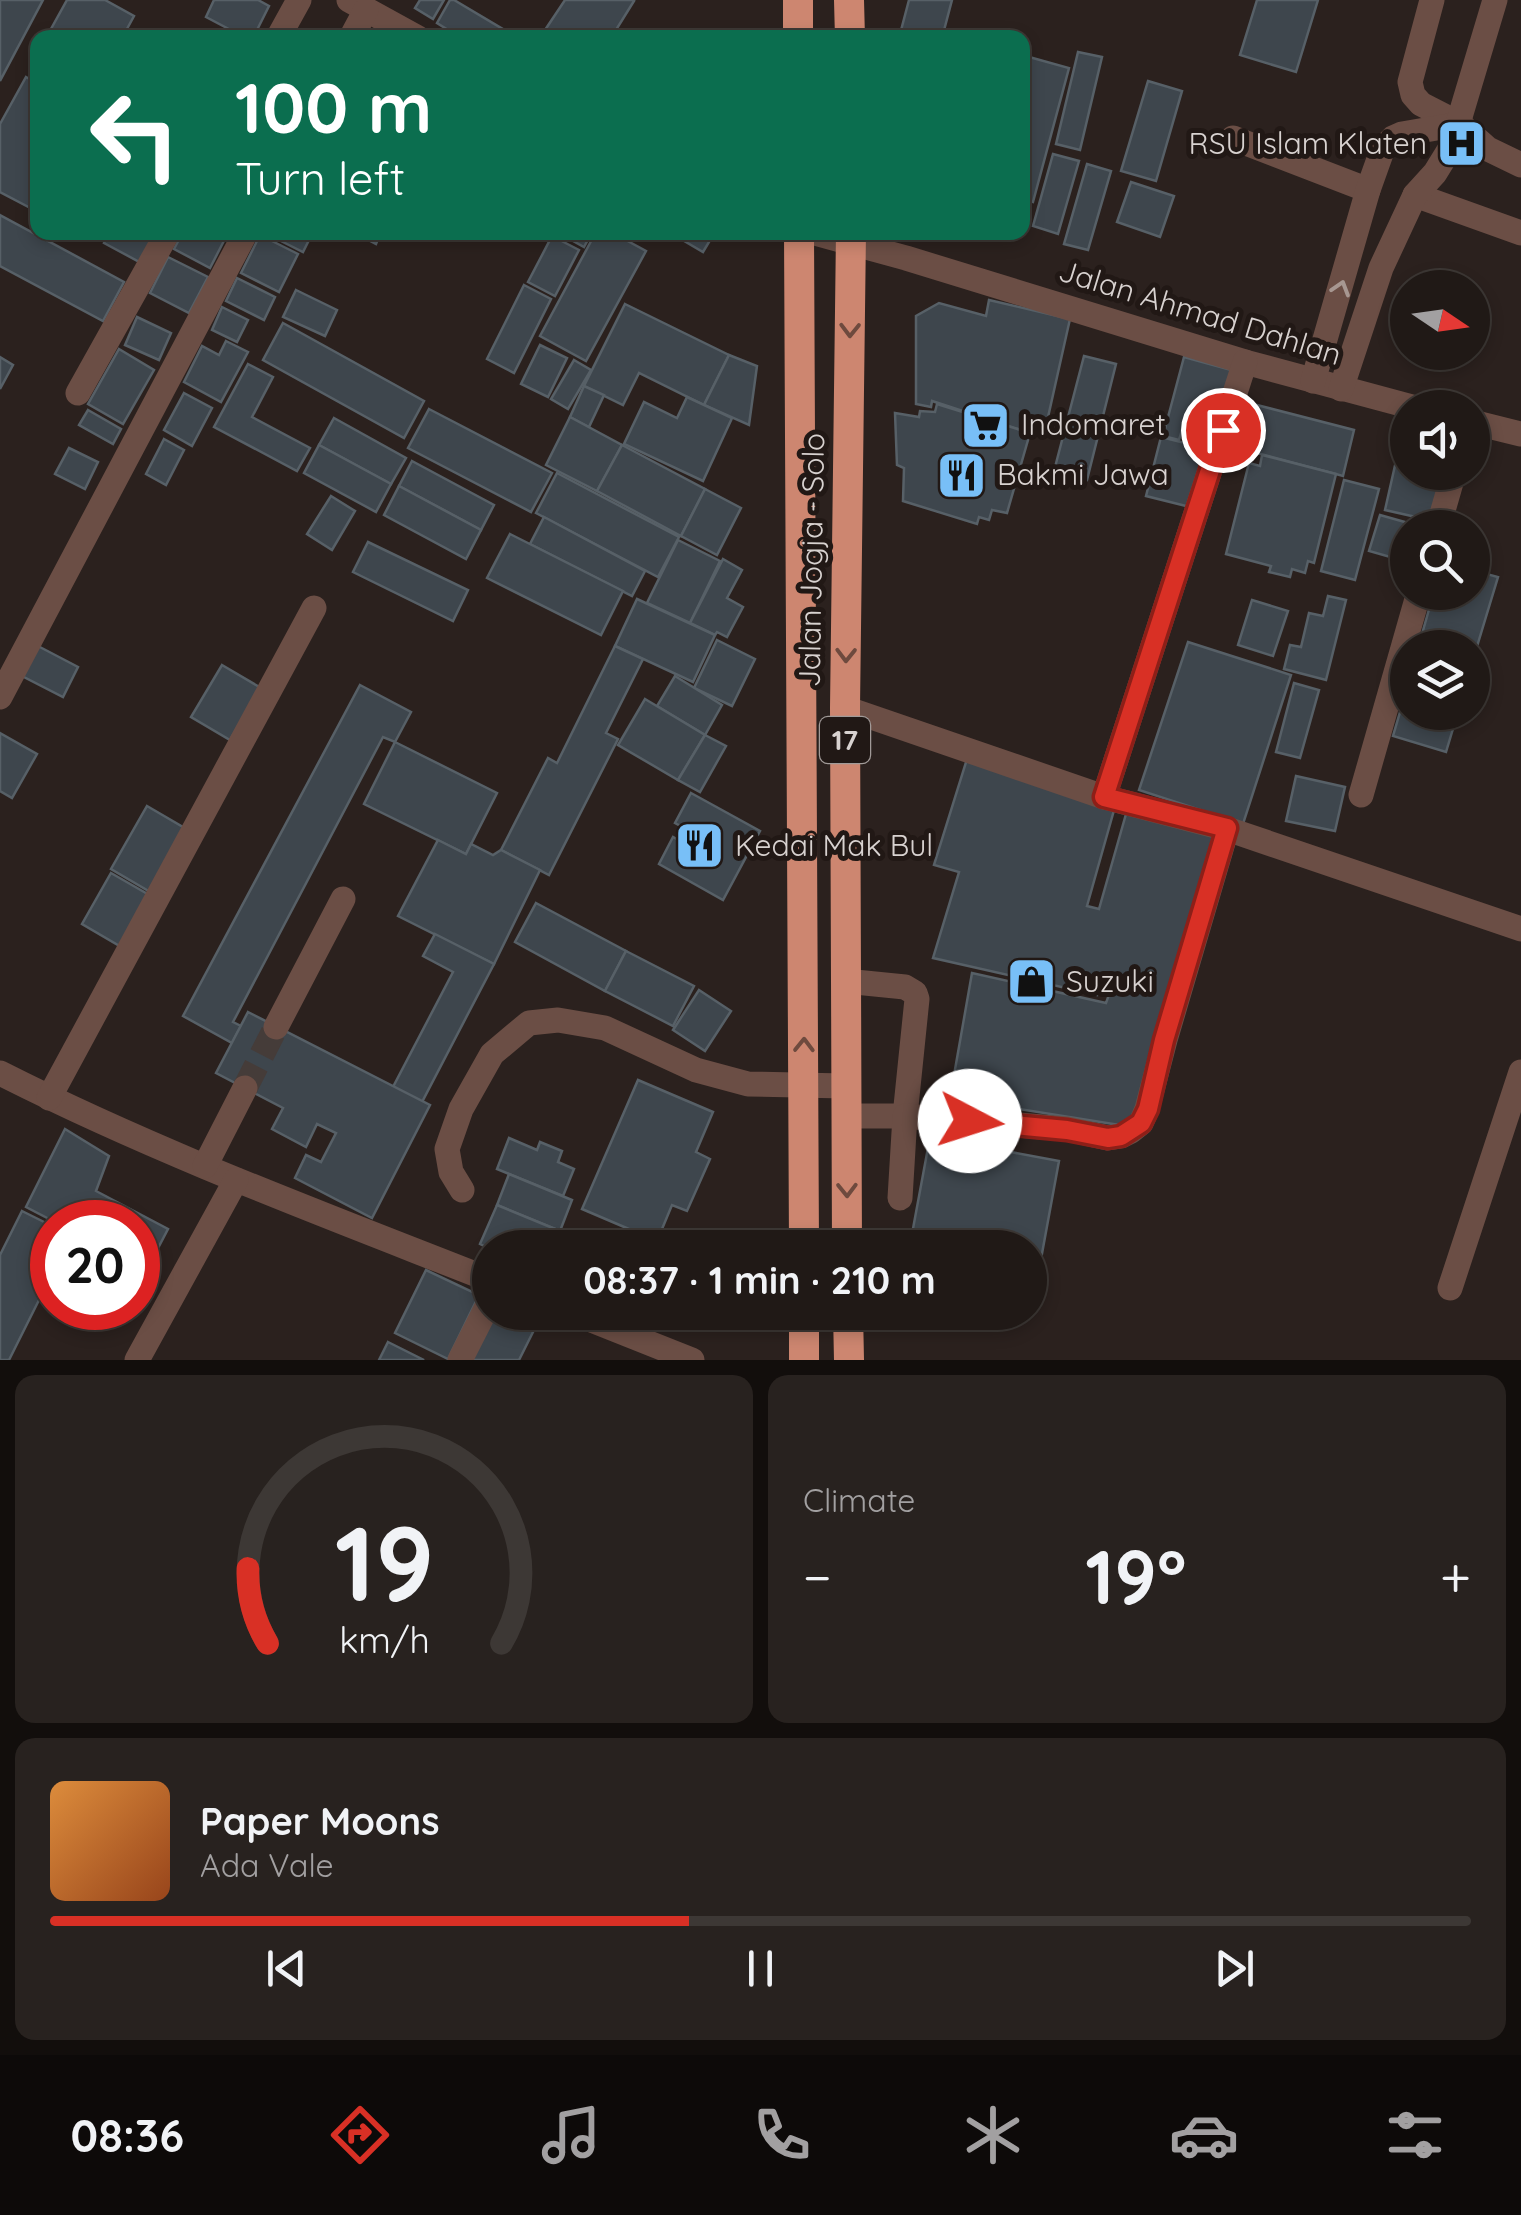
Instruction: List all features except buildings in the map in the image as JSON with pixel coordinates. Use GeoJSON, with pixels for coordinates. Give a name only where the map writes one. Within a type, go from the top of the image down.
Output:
{"type":"FeatureCollection","features":[{"type":"Feature","properties":{"kind":"highway"},"geometry":{"type":"LineString","coordinates":[[798,0],[798,30]]}},
{"type":"Feature","properties":{"kind":"highway"},"geometry":{"type":"LineString","coordinates":[[849,0],[850,30]]}},
{"type":"Feature","properties":{"kind":"highway","name":"Jalan Jogja - Solo"},"geometry":{"type":"LineString","coordinates":[[798,240],[804,1230]]}},
{"type":"Feature","properties":{"kind":"highway","name":"Jalan Jogja - Solo"},"geometry":{"type":"LineString","coordinates":[[847,1230],[846,708],[851,240]]}},
{"type":"Feature","properties":{"kind":"highway"},"geometry":{"type":"LineString","coordinates":[[804,1330],[804,1360]]}},
{"type":"Feature","properties":{"kind":"highway"},"geometry":{"type":"LineString","coordinates":[[848,1330],[849,1360]]}},
{"type":"Feature","properties":{"kind":"street"},"geometry":{"type":"LineString","coordinates":[[282,30],[299,0]]}},
{"type":"Feature","properties":{"kind":"street"},"geometry":{"type":"LineString","coordinates":[[1432,0],[1410,82],[1413,94],[1421,104],[1460,124],[1488,148],[1521,165]]}},
{"type":"Feature","properties":{"kind":"street"},"geometry":{"type":"LineString","coordinates":[[1341,388],[1381,268],[1415,196],[1451,147],[1495,0]]}},
{"type":"Feature","properties":{"kind":"street"},"geometry":{"type":"LineString","coordinates":[[358,30],[376,8],[407,30]]}},
{"type":"Feature","properties":{"kind":"street"},"geometry":{"type":"LineString","coordinates":[[1313,381],[1383,148],[1402,134],[1460,124]]}},
{"type":"Feature","properties":{"kind":"street"},"geometry":{"type":"LineString","coordinates":[[1233,138],[1368,190]]}},
{"type":"Feature","properties":{"kind":"street"},"geometry":{"type":"LineString","coordinates":[[1415,196],[1521,233]]}},
{"type":"Feature","properties":{"kind":"street"},"geometry":{"type":"LineString","coordinates":[[78,392],[164,240]]}},
{"type":"Feature","properties":{"kind":"street"},"geometry":{"type":"LineString","coordinates":[[0,696],[242,240]]}},
{"type":"Feature","properties":{"kind":"street","name":"Jalan Ahmad Dahlan"},"geometry":{"type":"LineString","coordinates":[[856,240],[1245,362],[1390,401]]}},
{"type":"Feature","properties":{"kind":"street"},"geometry":{"type":"LineString","coordinates":[[1104,797],[1245,362]]}},
{"type":"Feature","properties":{"kind":"street"},"geometry":{"type":"LineString","coordinates":[[1490,426],[1521,434]]}},
{"type":"Feature","properties":{"kind":"street"},"geometry":{"type":"LineString","coordinates":[[49,1098],[314,608]]}},
{"type":"Feature","properties":{"kind":"street"},"geometry":{"type":"LineString","coordinates":[[1361,795],[1415,610]]}},
{"type":"Feature","properties":{"kind":"street"},"geometry":{"type":"LineString","coordinates":[[846,708],[1104,797],[1227,828],[1521,929]]}},
{"type":"Feature","properties":{"kind":"street"},"geometry":{"type":"LineString","coordinates":[[462,1190],[451,1172],[447,1149],[460,1108],[492,1054],[529,1023],[558,1020],[605,1028],[696,1070],[748,1084],[803,1085],[905,1116],[1067,1130],[1108,1138],[1131,1132],[1148,1109],[1164,1040],[1227,828]]}},
{"type":"Feature","properties":{"kind":"street"},"geometry":{"type":"LineString","coordinates":[[276,1027],[343,898]]}},
{"type":"Feature","properties":{"kind":"street"},"geometry":{"type":"LineString","coordinates":[[845,980],[906,987],[917,999],[900,1198]]}},
{"type":"Feature","properties":{"kind":"street"},"geometry":{"type":"LineString","coordinates":[[1450,1288],[1521,1072]]}},
{"type":"Feature","properties":{"kind":"street"},"geometry":{"type":"LineString","coordinates":[[0,1073],[236,1180],[472,1273]]}},
{"type":"Feature","properties":{"kind":"street"},"geometry":{"type":"LineString","coordinates":[[205,1166],[245,1088]]}},
{"type":"Feature","properties":{"kind":"street"},"geometry":{"type":"LineString","coordinates":[[137,1360],[236,1180]]}},
{"type":"Feature","properties":{"kind":"street"},"geometry":{"type":"LineString","coordinates":[[460,1360],[475,1330]]}},
{"type":"Feature","properties":{"kind":"street"},"geometry":{"type":"LineString","coordinates":[[617,1330],[692,1360]]}},
{"type":"Feature","properties":{"kind":"tunnel"},"geometry":{"type":"LineString","coordinates":[[245,1088],[276,1027]]}},
{"type":"Feature","properties":{"kind":"place","name":"RSU Islam Klaten"},"geometry":{"type":"Point","coordinates":[1462,144]}},
{"type":"Feature","properties":{"kind":"place","name":"Indomaret"},"geometry":{"type":"Point","coordinates":[986,425]}},
{"type":"Feature","properties":{"kind":"place","name":"Bakmi Jawa"},"geometry":{"type":"Point","coordinates":[962,475]}},
{"type":"Feature","properties":{"kind":"place","name":"Kedai Mak Bul"},"geometry":{"type":"Point","coordinates":[700,846]}},
{"type":"Feature","properties":{"kind":"place","name":"Suzuki"},"geometry":{"type":"Point","coordinates":[1031,982]}},
{"type":"Feature","properties":{"kind":"route"},"geometry":{"type":"LineString","coordinates":[[970,1121],[1108,1138],[1131,1132],[1148,1109],[1164,1040],[1227,828],[1104,797],[1223,430]]}}]}
